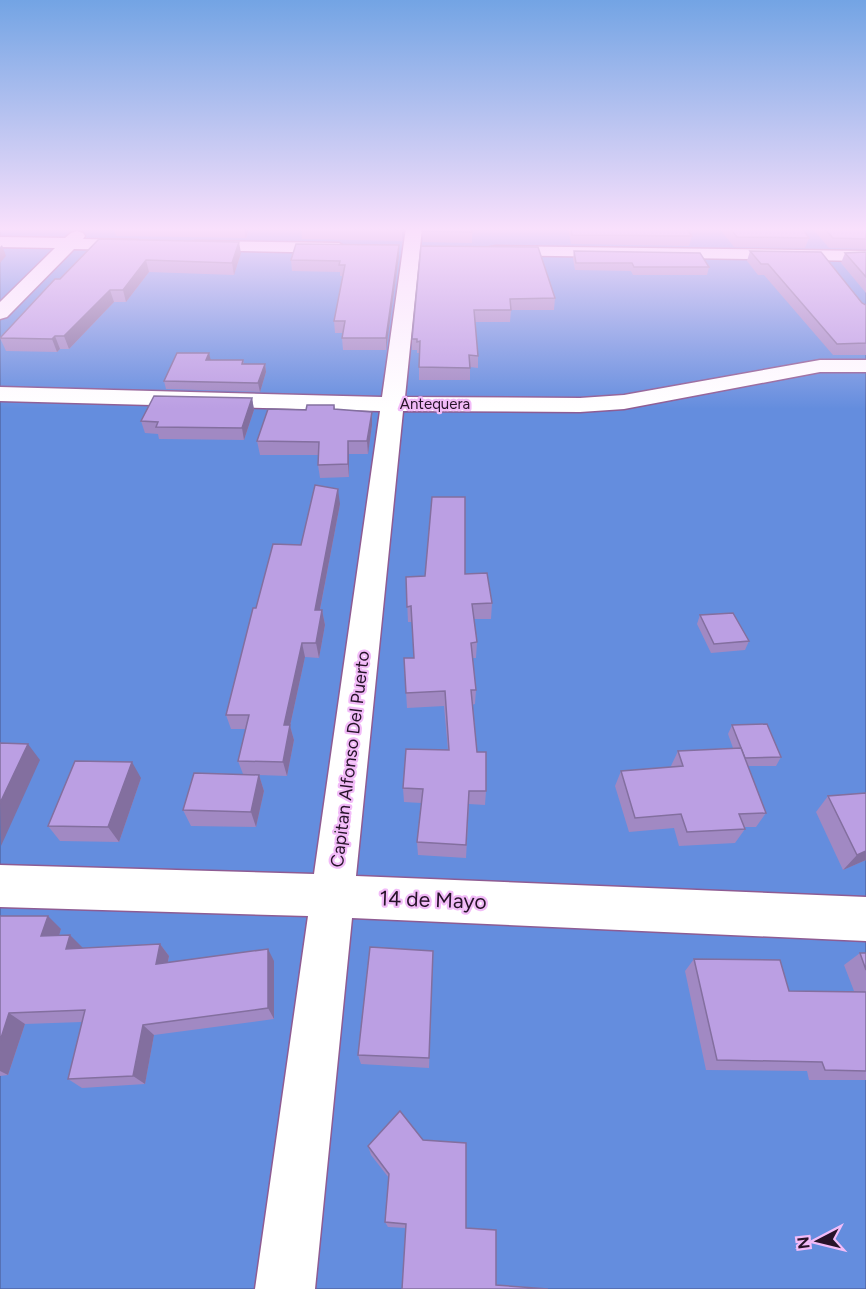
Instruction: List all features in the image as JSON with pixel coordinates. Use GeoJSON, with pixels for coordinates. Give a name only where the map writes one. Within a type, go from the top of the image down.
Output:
{"type":"FeatureCollection","features":[{"type":"Feature","properties":{"kind":"street"},"geometry":{"type":"LineString","coordinates":[[0,313],[25,288]]}},
{"type":"Feature","properties":{"kind":"street","name":"Capitan Alfonso Del Puerto"},"geometry":{"type":"LineString","coordinates":[[285,1289],[406,288]]}},
{"type":"Feature","properties":{"kind":"street","name":"Antequera"},"geometry":{"type":"LineString","coordinates":[[0,394],[391,404],[580,405],[624,402],[820,366],[866,366]]}},
{"type":"Feature","properties":{"kind":"street","name":"14 de Mayo"},"geometry":{"type":"LineString","coordinates":[[0,886],[333,896],[866,919]]}},
{"type":"Feature","properties":{"kind":"water"},"geometry":{"type":"Polygon","coordinates":[[[0,288],[866,288],[866,1289],[0,1289],[0,288]]]}},
{"type":"Feature","properties":{"kind":"building"},"geometry":{"type":"Polygon","coordinates":[[[46,288],[124,288],[110,290],[64,336],[55,336],[52,339],[0,338],[46,288]]]}},
{"type":"Feature","properties":{"kind":"building"},"geometry":{"type":"Polygon","coordinates":[[[340,288],[393,288],[386,338],[342,338],[345,321],[334,321],[340,288]]]}},
{"type":"Feature","properties":{"kind":"building"},"geometry":{"type":"Polygon","coordinates":[[[417,288],[552,288],[555,298],[510,299],[511,310],[474,310],[478,356],[469,355],[470,368],[419,367],[420,341],[412,339],[417,288]]]}},
{"type":"Feature","properties":{"kind":"building"},"geometry":{"type":"Polygon","coordinates":[[[789,288],[850,288],[866,305],[866,343],[837,344],[789,288]]]}},
{"type":"Feature","properties":{"kind":"building"},"geometry":{"type":"Polygon","coordinates":[[[177,353],[209,353],[206,360],[243,360],[242,364],[265,364],[258,383],[164,381],[177,353]]]}},
{"type":"Feature","properties":{"kind":"building"},"geometry":{"type":"Polygon","coordinates":[[[154,396],[252,398],[242,428],[156,427],[158,422],[141,421],[154,396]]]}},
{"type":"Feature","properties":{"kind":"building"},"geometry":{"type":"Polygon","coordinates":[[[307,405],[334,405],[334,409],[372,412],[367,441],[348,441],[348,464],[318,465],[319,442],[257,441],[268,409],[306,410],[307,405]]]}},
{"type":"Feature","properties":{"kind":"building"},"geometry":{"type":"Polygon","coordinates":[[[315,485],[338,489],[315,610],[322,610],[316,643],[302,643],[284,725],[290,725],[283,762],[238,761],[249,715],[226,715],[253,608],[256,608],[273,544],[301,545],[315,485]]]}},
{"type":"Feature","properties":{"kind":"building"},"geometry":{"type":"Polygon","coordinates":[[[432,497],[465,497],[465,574],[487,573],[492,603],[472,604],[477,642],[471,643],[476,690],[471,690],[477,752],[486,752],[486,791],[469,791],[466,845],[417,842],[423,789],[403,788],[406,749],[449,750],[445,691],[406,693],[404,658],[414,658],[411,606],[407,607],[406,577],[425,576],[432,497]]]}},
{"type":"Feature","properties":{"kind":"building"},"geometry":{"type":"Polygon","coordinates":[[[733,613],[749,641],[714,644],[700,615],[733,613]]]}},
{"type":"Feature","properties":{"kind":"building"},"geometry":{"type":"Polygon","coordinates":[[[767,724],[781,757],[745,758],[732,725],[767,724]]]}},
{"type":"Feature","properties":{"kind":"building"},"geometry":{"type":"Polygon","coordinates":[[[0,743],[28,744],[0,803],[0,743]]]}},
{"type":"Feature","properties":{"kind":"building"},"geometry":{"type":"Polygon","coordinates":[[[741,748],[766,813],[739,814],[745,829],[687,832],[681,814],[635,818],[621,771],[683,766],[678,751],[741,748]]]}},
{"type":"Feature","properties":{"kind":"building"},"geometry":{"type":"Polygon","coordinates":[[[75,761],[132,762],[108,827],[48,826],[75,761]]]}},
{"type":"Feature","properties":{"kind":"building"},"geometry":{"type":"Polygon","coordinates":[[[194,773],[259,775],[251,812],[183,810],[194,773]]]}},
{"type":"Feature","properties":{"kind":"building"},"geometry":{"type":"Polygon","coordinates":[[[866,793],[866,851],[857,855],[828,796],[866,793]]]}},
{"type":"Feature","properties":{"kind":"building"},"geometry":{"type":"Polygon","coordinates":[[[0,916],[48,916],[41,936],[70,935],[66,949],[160,944],[156,964],[268,949],[268,1008],[143,1025],[133,1076],[68,1079],[85,1010],[9,1013],[0,1041],[0,916]]]}},
{"type":"Feature","properties":{"kind":"building"},"geometry":{"type":"Polygon","coordinates":[[[370,947],[433,951],[429,1058],[358,1055],[370,947]]]}},
{"type":"Feature","properties":{"kind":"building"},"geometry":{"type":"Polygon","coordinates":[[[860,953],[866,953],[866,970],[860,953]]]}},
{"type":"Feature","properties":{"kind":"building"},"geometry":{"type":"Polygon","coordinates":[[[694,959],[780,960],[789,991],[866,992],[866,1071],[825,1070],[822,1062],[717,1060],[694,959]]]}},
{"type":"Feature","properties":{"kind":"building"},"geometry":{"type":"Polygon","coordinates":[[[400,1111],[423,1140],[466,1143],[466,1228],[496,1230],[496,1285],[548,1289],[402,1289],[406,1224],[385,1222],[389,1174],[368,1146],[400,1111]]]}}]}
